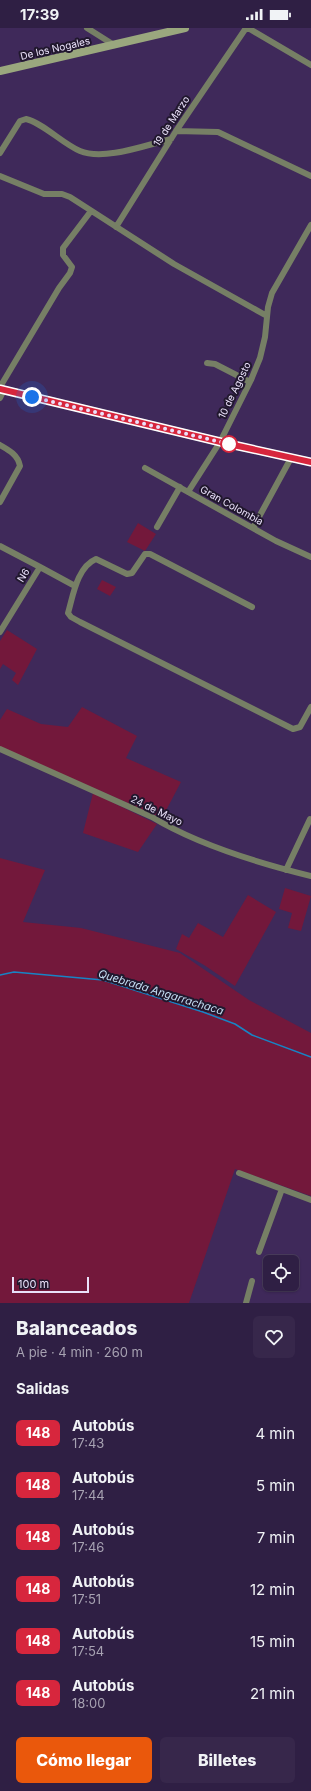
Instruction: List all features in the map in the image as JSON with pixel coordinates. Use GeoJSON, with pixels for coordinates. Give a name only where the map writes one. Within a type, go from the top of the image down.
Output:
{"type":"FeatureCollection","features":[{"type":"Feature","properties":{"kind":"street"},"geometry":{"type":"LineString","coordinates":[[87,28],[114,46]]}},
{"type":"Feature","properties":{"kind":"street","name":"De los Nogales"},"geometry":{"type":"LineString","coordinates":[[0,71],[114,46],[185,28]]}},
{"type":"Feature","properties":{"kind":"street"},"geometry":{"type":"LineString","coordinates":[[247,28],[311,65]]}},
{"type":"Feature","properties":{"kind":"street","name":"19 de Marzo"},"geometry":{"type":"LineString","coordinates":[[116,227],[176,131],[247,28]]}},
{"type":"Feature","properties":{"kind":"street"},"geometry":{"type":"LineString","coordinates":[[0,153],[20,121],[26,119],[80,151],[93,153],[109,154],[171,139]]}},
{"type":"Feature","properties":{"kind":"street"},"geometry":{"type":"LineString","coordinates":[[176,131],[218,132],[311,176]]}},
{"type":"Feature","properties":{"kind":"street"},"geometry":{"type":"LineString","coordinates":[[0,176],[44,194],[62,194],[70,197],[174,264],[267,316]]}},
{"type":"Feature","properties":{"kind":"street"},"geometry":{"type":"LineString","coordinates":[[0,398],[2,389],[59,288],[70,273],[72,266],[63,256],[63,248],[91,211]]}},
{"type":"Feature","properties":{"kind":"street","name":"10 de Agosto"},"geometry":{"type":"LineString","coordinates":[[188,492],[220,442],[250,382],[260,358],[272,293],[311,225]]}},
{"type":"Feature","properties":{"kind":"street"},"geometry":{"type":"LineString","coordinates":[[207,363],[215,364],[250,382]]}},
{"type":"Feature","properties":{"kind":"street"},"geometry":{"type":"LineString","coordinates":[[2,389],[220,442],[311,462]]}},
{"type":"Feature","properties":{"kind":"street"},"geometry":{"type":"LineString","coordinates":[[0,445],[12,452],[17,458],[20,466],[0,502]]}},
{"type":"Feature","properties":{"kind":"street"},"geometry":{"type":"LineString","coordinates":[[253,528],[291,458]]}},
{"type":"Feature","properties":{"kind":"street","name":"Gran Colombia"},"geometry":{"type":"LineString","coordinates":[[145,468],[253,528],[311,557]]}},
{"type":"Feature","properties":{"kind":"street"},"geometry":{"type":"LineString","coordinates":[[157,527],[180,488]]}},
{"type":"Feature","properties":{"kind":"street","name":"N6"},"geometry":{"type":"LineString","coordinates":[[0,546],[40,567],[0,632]]}},
{"type":"Feature","properties":{"kind":"street"},"geometry":{"type":"LineString","coordinates":[[252,607],[150,554],[146,554],[143,556],[132,573],[127,574],[96,559],[91,561],[83,570],[75,586],[68,614],[71,618],[292,729],[300,727],[311,707]]}},
{"type":"Feature","properties":{"kind":"street"},"geometry":{"type":"LineString","coordinates":[[40,567],[75,586]]}},
{"type":"Feature","properties":{"kind":"street","name":"24 de Mayo"},"geometry":{"type":"LineString","coordinates":[[0,749],[152,817],[172,830],[228,851],[286,870],[311,876]]}},
{"type":"Feature","properties":{"kind":"street"},"geometry":{"type":"LineString","coordinates":[[286,870],[310,818]]}},
{"type":"Feature","properties":{"kind":"street"},"geometry":{"type":"LineString","coordinates":[[238,1173],[311,1200]]}},
{"type":"Feature","properties":{"kind":"street"},"geometry":{"type":"LineString","coordinates":[[259,1252],[282,1189]]}},
{"type":"Feature","properties":{"kind":"street"},"geometry":{"type":"LineString","coordinates":[[246,1303],[252,1281]]}},
{"type":"Feature","properties":{"kind":"shaded area"},"geometry":{"type":"Polygon","coordinates":[[[138,523],[156,534],[145,551],[127,542],[138,523]]]}},
{"type":"Feature","properties":{"kind":"shaded area"},"geometry":{"type":"Polygon","coordinates":[[[102,580],[116,587],[110,596],[97,589],[102,580]]]}},
{"type":"Feature","properties":{"kind":"shaded area"},"geometry":{"type":"Polygon","coordinates":[[[7,630],[37,649],[18,685],[12,680],[16,673],[3,664],[0,669],[0,641],[7,630]]]}},
{"type":"Feature","properties":{"kind":"shaded area"},"geometry":{"type":"Polygon","coordinates":[[[82,707],[137,736],[126,758],[181,782],[162,818],[0,747],[0,720],[7,709],[41,724],[68,727],[82,707]]]}},
{"type":"Feature","properties":{"kind":"shaded area"},"geometry":{"type":"Polygon","coordinates":[[[93,793],[157,824],[138,852],[83,833],[93,793]]]}},
{"type":"Feature","properties":{"kind":"shaded area"},"geometry":{"type":"Polygon","coordinates":[[[0,858],[45,870],[23,922],[81,928],[180,953],[249,1000],[311,1033],[311,1196],[235,1169],[189,1303],[0,1303],[0,858]]]}},
{"type":"Feature","properties":{"kind":"shaded area"},"geometry":{"type":"Polygon","coordinates":[[[285,888],[311,896],[301,931],[288,928],[292,913],[279,909],[285,888]]]}},
{"type":"Feature","properties":{"kind":"shaded area"},"geometry":{"type":"Polygon","coordinates":[[[248,895],[276,912],[235,986],[204,965],[176,949],[182,934],[189,938],[198,923],[223,937],[248,895]]]}},
{"type":"Feature","properties":{"kind":"waterway","name":"Quebrada Angarrachaca"},"geometry":{"type":"LineString","coordinates":[[0,975],[14,972],[103,980],[203,1012],[235,1024],[252,1035],[311,1057]]}},
{"type":"Feature","properties":{"kind":"bus line","name":"148"},"geometry":{"type":"LineString","coordinates":[[0,389],[220,442],[311,462]]}},
{"type":"Feature","properties":{"kind":"route"},"geometry":{"type":"LineString","coordinates":[[32,397],[229,444]]}}]}
